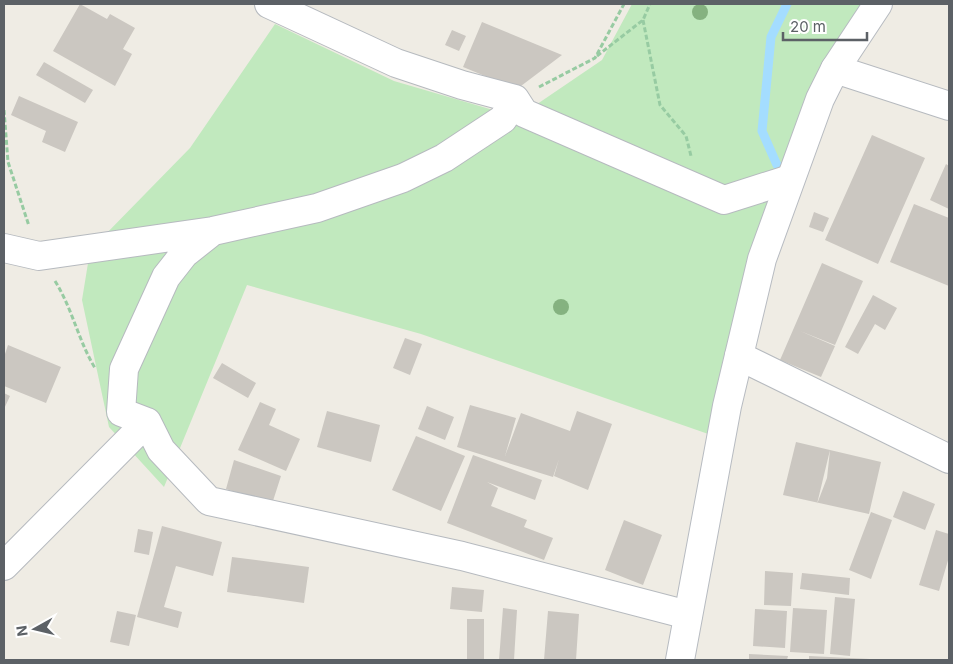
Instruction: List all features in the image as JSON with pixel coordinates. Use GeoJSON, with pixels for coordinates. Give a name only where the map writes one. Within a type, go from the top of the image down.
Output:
{"type":"FeatureCollection","features":[{"type":"Feature","properties":{"kind":"street"},"geometry":{"type":"LineString","coordinates":[[269,4],[396,63],[462,85],[515,99],[524,113],[724,200],[790,179]]}},
{"type":"Feature","properties":{"kind":"street"},"geometry":{"type":"LineString","coordinates":[[680,660],[725,415],[762,259],[820,100],[835,68],[878,4]]}},
{"type":"Feature","properties":{"kind":"street"},"geometry":{"type":"LineString","coordinates":[[835,68],[949,106]]}},
{"type":"Feature","properties":{"kind":"street"},"geometry":{"type":"LineString","coordinates":[[4,248],[39,256],[213,230],[317,208],[403,178],[444,158],[503,119],[515,99]]}},
{"type":"Feature","properties":{"kind":"street"},"geometry":{"type":"LineString","coordinates":[[213,230],[184,254],[166,277],[124,369],[121,412],[147,422],[161,450],[189,483],[209,501],[462,556],[688,615]]}},
{"type":"Feature","properties":{"kind":"street"},"geometry":{"type":"LineString","coordinates":[[738,356],[949,459]]}},
{"type":"Feature","properties":{"kind":"street"},"geometry":{"type":"LineString","coordinates":[[4,566],[147,422]]}},
{"type":"Feature","properties":{"kind":"path"},"geometry":{"type":"LineString","coordinates":[[595,58],[624,4]]}},
{"type":"Feature","properties":{"kind":"path"},"geometry":{"type":"LineString","coordinates":[[515,99],[595,58],[643,20],[650,4]]}},
{"type":"Feature","properties":{"kind":"path"},"geometry":{"type":"LineString","coordinates":[[643,20],[660,105],[686,136],[699,188]]}},
{"type":"Feature","properties":{"kind":"green space"},"geometry":{"type":"Polygon","coordinates":[[[632,4],[872,4],[841,56],[714,436],[421,334],[247,285],[164,487],[109,427],[82,300],[90,251],[319,215],[524,113],[602,60],[632,4]]]}},
{"type":"Feature","properties":{"kind":"green space"},"geometry":{"type":"Polygon","coordinates":[[[275,24],[394,81],[500,112],[400,173],[315,203],[101,239],[190,148],[275,24]]]}},
{"type":"Feature","properties":{"kind":"building"},"geometry":{"type":"Polygon","coordinates":[[[80,4],[107,19],[110,14],[135,28],[123,49],[132,54],[115,86],[53,51],[80,4]]]}},
{"type":"Feature","properties":{"kind":"building"},"geometry":{"type":"Polygon","coordinates":[[[482,22],[562,55],[517,89],[463,67],[482,22]]]}},
{"type":"Feature","properties":{"kind":"building"},"geometry":{"type":"Polygon","coordinates":[[[452,30],[466,36],[459,51],[445,45],[452,30]]]}},
{"type":"Feature","properties":{"kind":"building"},"geometry":{"type":"Polygon","coordinates":[[[44,62],[93,90],[85,103],[36,75],[44,62]]]}},
{"type":"Feature","properties":{"kind":"building"},"geometry":{"type":"Polygon","coordinates":[[[19,96],[78,122],[65,152],[42,142],[46,131],[11,115],[19,96]]]}},
{"type":"Feature","properties":{"kind":"building"},"geometry":{"type":"Polygon","coordinates":[[[872,135],[925,158],[878,264],[825,240],[872,135]]]}},
{"type":"Feature","properties":{"kind":"building"},"geometry":{"type":"Polygon","coordinates":[[[946,164],[949,166],[949,209],[930,200],[946,164]]]}},
{"type":"Feature","properties":{"kind":"building"},"geometry":{"type":"Polygon","coordinates":[[[914,204],[949,218],[949,286],[890,262],[914,204]]]}},
{"type":"Feature","properties":{"kind":"building"},"geometry":{"type":"Polygon","coordinates":[[[814,212],[829,218],[823,232],[809,227],[814,212]]]}},
{"type":"Feature","properties":{"kind":"building"},"geometry":{"type":"Polygon","coordinates":[[[822,263],[863,281],[835,345],[800,331],[835,346],[821,377],[780,360],[822,263]]]}},
{"type":"Feature","properties":{"kind":"building"},"geometry":{"type":"Polygon","coordinates":[[[873,295],[897,308],[885,330],[875,324],[858,354],[845,347],[873,295]]]}},
{"type":"Feature","properties":{"kind":"building"},"geometry":{"type":"Polygon","coordinates":[[[405,338],[422,344],[410,375],[393,368],[405,338]]]}},
{"type":"Feature","properties":{"kind":"building"},"geometry":{"type":"Polygon","coordinates":[[[8,345],[61,367],[46,403],[4,386],[4,357],[8,345]]]}},
{"type":"Feature","properties":{"kind":"building"},"geometry":{"type":"Polygon","coordinates":[[[222,363],[256,383],[248,398],[213,378],[222,363]]]}},
{"type":"Feature","properties":{"kind":"building"},"geometry":{"type":"Polygon","coordinates":[[[4,393],[10,396],[4,409],[4,393]]]}},
{"type":"Feature","properties":{"kind":"building"},"geometry":{"type":"Polygon","coordinates":[[[260,402],[276,409],[269,425],[300,439],[286,471],[238,450],[260,402]]]}},
{"type":"Feature","properties":{"kind":"building"},"geometry":{"type":"Polygon","coordinates":[[[470,405],[516,418],[505,456],[521,413],[570,431],[577,411],[612,424],[588,490],[554,476],[559,459],[553,477],[457,447],[470,405]]]}},
{"type":"Feature","properties":{"kind":"building"},"geometry":{"type":"Polygon","coordinates":[[[427,406],[454,417],[445,440],[418,429],[427,406]]]}},
{"type":"Feature","properties":{"kind":"building"},"geometry":{"type":"Polygon","coordinates":[[[327,411],[380,425],[371,462],[317,447],[327,411]]]}},
{"type":"Feature","properties":{"kind":"building"},"geometry":{"type":"Polygon","coordinates":[[[416,436],[465,456],[441,511],[392,490],[416,436]]]}},
{"type":"Feature","properties":{"kind":"building"},"geometry":{"type":"Polygon","coordinates":[[[796,442],[830,450],[817,503],[783,495],[796,442]]]}},
{"type":"Feature","properties":{"kind":"building"},"geometry":{"type":"Polygon","coordinates":[[[830,450],[881,462],[869,514],[818,503],[827,478],[830,450]]]}},
{"type":"Feature","properties":{"kind":"building"},"geometry":{"type":"Polygon","coordinates":[[[473,455],[542,480],[535,500],[487,482],[498,488],[491,506],[527,520],[524,527],[553,538],[544,560],[447,523],[473,455]]]}},
{"type":"Feature","properties":{"kind":"building"},"geometry":{"type":"Polygon","coordinates":[[[234,460],[281,476],[272,504],[226,489],[234,460]]]}},
{"type":"Feature","properties":{"kind":"building"},"geometry":{"type":"Polygon","coordinates":[[[903,491],[935,504],[925,530],[893,517],[903,491]]]}},
{"type":"Feature","properties":{"kind":"building"},"geometry":{"type":"Polygon","coordinates":[[[871,512],[892,520],[871,579],[849,570],[871,512]]]}},
{"type":"Feature","properties":{"kind":"building"},"geometry":{"type":"Polygon","coordinates":[[[624,520],[662,535],[643,585],[605,570],[624,520]]]}},
{"type":"Feature","properties":{"kind":"building"},"geometry":{"type":"Polygon","coordinates":[[[162,526],[222,542],[213,576],[176,566],[164,607],[182,612],[178,628],[137,617],[162,526]]]}},
{"type":"Feature","properties":{"kind":"building"},"geometry":{"type":"Polygon","coordinates":[[[138,529],[153,532],[149,555],[134,552],[138,529]]]}},
{"type":"Feature","properties":{"kind":"building"},"geometry":{"type":"Polygon","coordinates":[[[936,530],[949,534],[949,557],[939,591],[919,585],[936,530]]]}},
{"type":"Feature","properties":{"kind":"building"},"geometry":{"type":"Polygon","coordinates":[[[232,557],[309,567],[304,603],[227,592],[232,557]]]}},
{"type":"Feature","properties":{"kind":"building"},"geometry":{"type":"Polygon","coordinates":[[[765,571],[793,573],[791,606],[764,605],[765,571]]]}},
{"type":"Feature","properties":{"kind":"building"},"geometry":{"type":"Polygon","coordinates":[[[802,573],[850,578],[849,595],[800,589],[802,573]]]}},
{"type":"Feature","properties":{"kind":"building"},"geometry":{"type":"Polygon","coordinates":[[[452,587],[484,590],[482,612],[450,609],[452,587]]]}},
{"type":"Feature","properties":{"kind":"building"},"geometry":{"type":"Polygon","coordinates":[[[835,597],[855,599],[850,656],[830,654],[835,597]]]}},
{"type":"Feature","properties":{"kind":"building"},"geometry":{"type":"Polygon","coordinates":[[[503,608],[517,610],[514,660],[499,660],[503,608]]]}},
{"type":"Feature","properties":{"kind":"building"},"geometry":{"type":"Polygon","coordinates":[[[793,608],[827,610],[824,654],[790,652],[793,608]]]}},
{"type":"Feature","properties":{"kind":"building"},"geometry":{"type":"Polygon","coordinates":[[[755,609],[787,611],[785,648],[753,646],[755,609]]]}},
{"type":"Feature","properties":{"kind":"building"},"geometry":{"type":"Polygon","coordinates":[[[117,611],[136,615],[129,646],[110,642],[117,611]]]}},
{"type":"Feature","properties":{"kind":"building"},"geometry":{"type":"Polygon","coordinates":[[[548,611],[579,614],[576,660],[544,660],[548,611]]]}},
{"type":"Feature","properties":{"kind":"building"},"geometry":{"type":"Polygon","coordinates":[[[467,619],[484,619],[484,660],[467,660],[467,619]]]}},
{"type":"Feature","properties":{"kind":"building"},"geometry":{"type":"Polygon","coordinates":[[[749,654],[788,656],[787,660],[749,660],[749,654]]]}},
{"type":"Feature","properties":{"kind":"building"},"geometry":{"type":"Polygon","coordinates":[[[809,656],[870,659],[870,660],[809,660],[809,656]]]}},
{"type":"Feature","properties":{"kind":"waterway"},"geometry":{"type":"LineString","coordinates":[[777,165],[762,131],[771,37],[787,4]]}}]}
